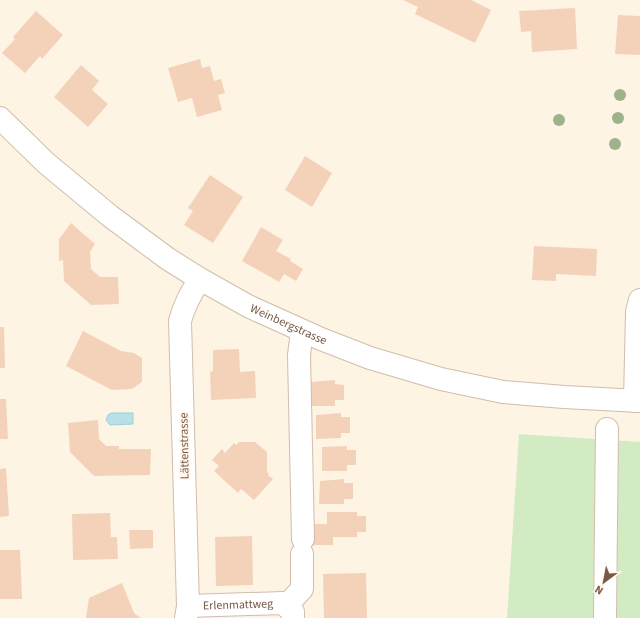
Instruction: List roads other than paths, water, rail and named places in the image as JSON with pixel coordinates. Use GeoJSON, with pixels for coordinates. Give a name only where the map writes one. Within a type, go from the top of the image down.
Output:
{"type":"FeatureCollection","features":[{"type":"Feature","properties":{"kind":"street","name":"Weinbergstrasse"},"geometry":{"type":"LineString","coordinates":[[0,118],[46,163],[110,216],[200,279],[248,306],[321,339],[370,358],[441,379],[503,392],[638,401],[637,312],[640,300]]}},
{"type":"Feature","properties":{"kind":"street","name":"Lättenstrasse"},"geometry":{"type":"LineString","coordinates":[[187,612],[180,321],[183,308],[188,297],[200,279]]}},
{"type":"Feature","properties":{"kind":"street","name":"Erlenmattweg"},"geometry":{"type":"LineString","coordinates":[[187,612],[283,603],[290,612],[302,589],[298,355],[302,331]]}},
{"type":"Feature","properties":{"kind":"street"},"geometry":{"type":"LineString","coordinates":[[605,618],[607,429]]}},
{"type":"Feature","properties":{"kind":"water"},"geometry":{"type":"Polygon","coordinates":[[[111,413],[133,413],[133,424],[110,425],[106,420],[108,415],[111,413]]]}}]}
